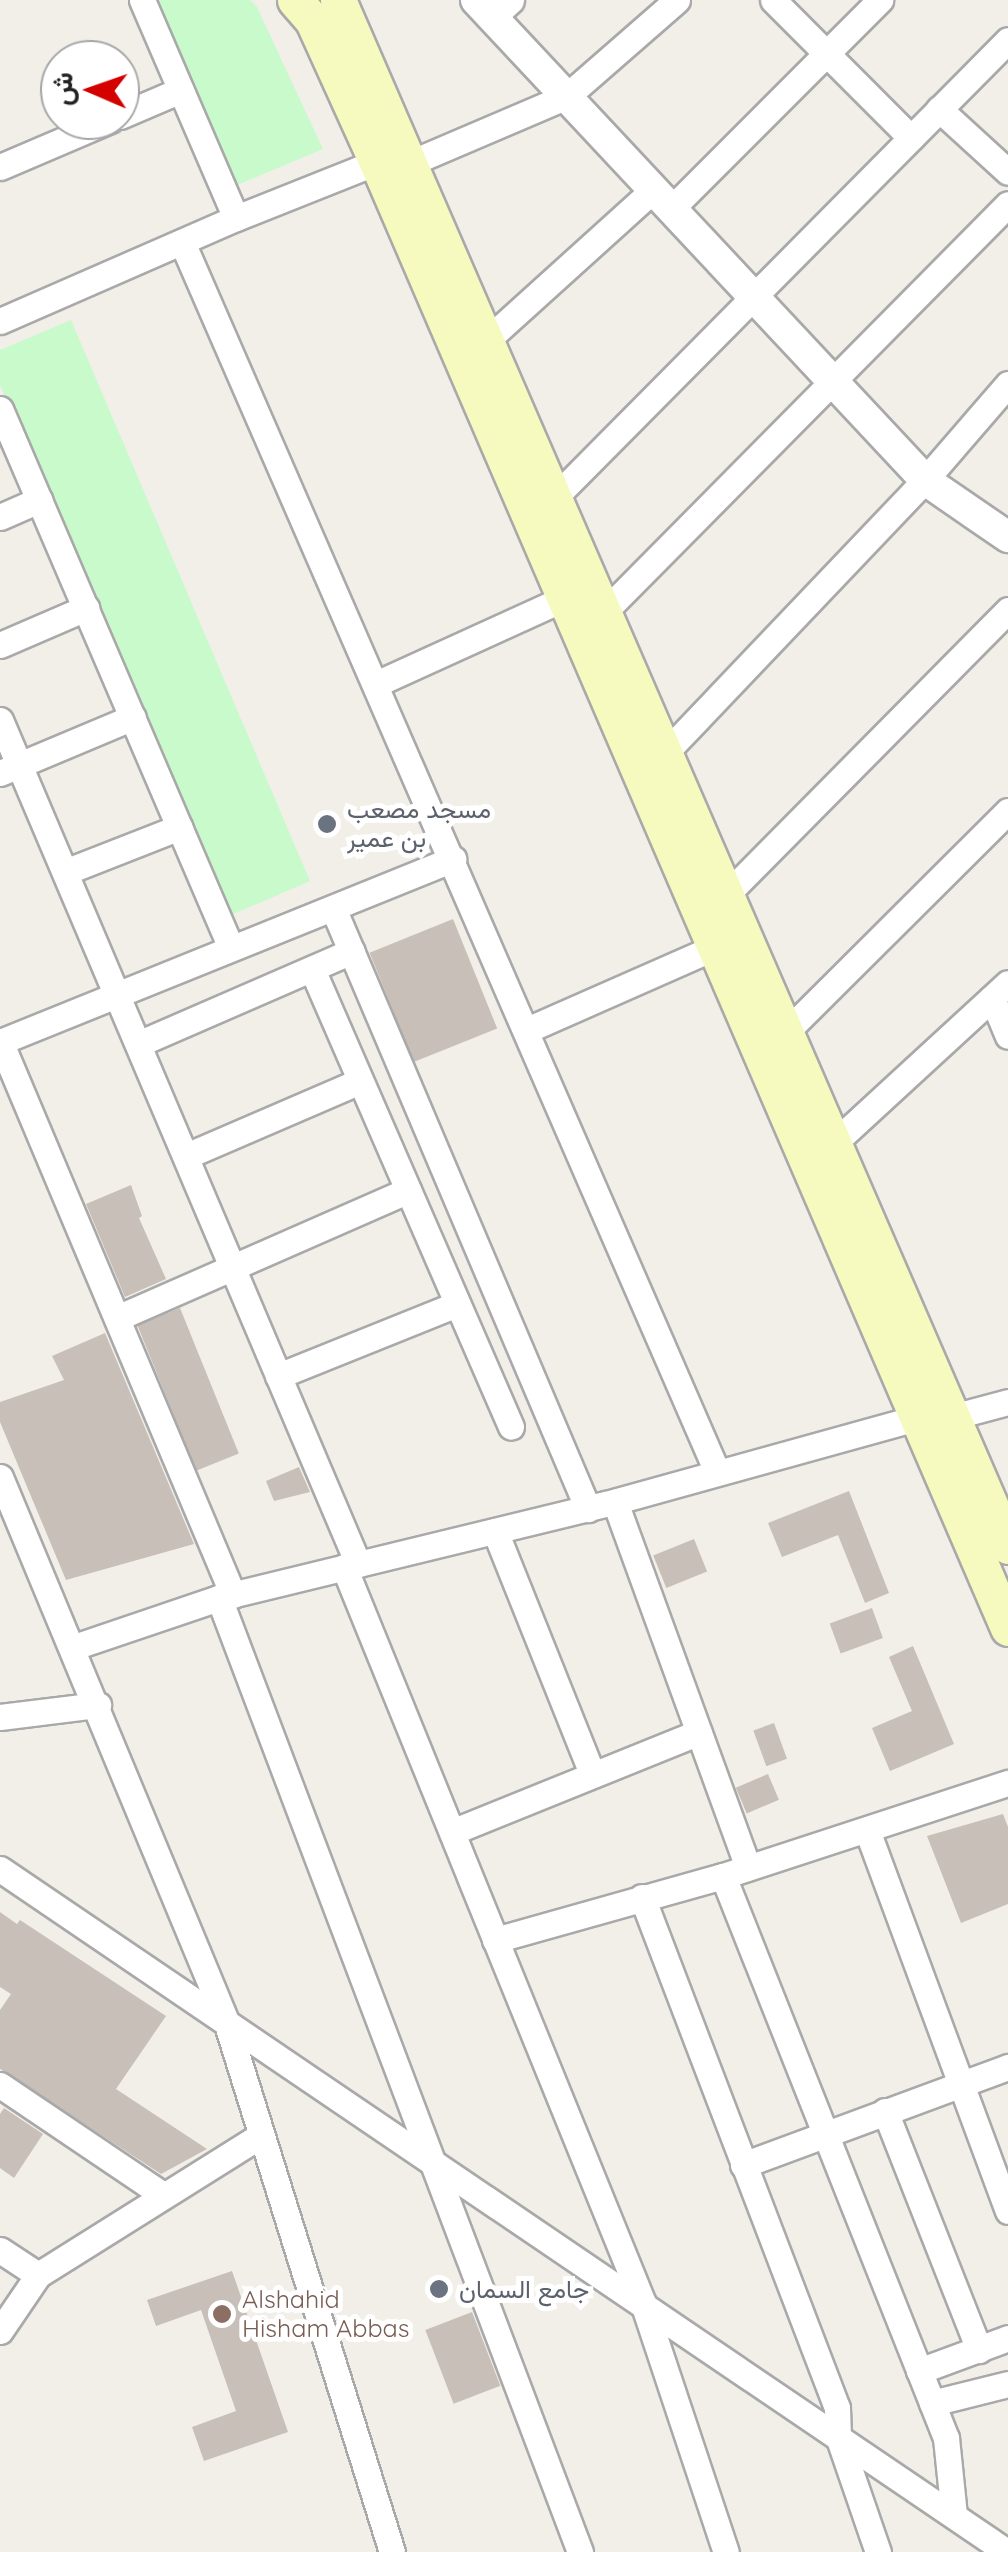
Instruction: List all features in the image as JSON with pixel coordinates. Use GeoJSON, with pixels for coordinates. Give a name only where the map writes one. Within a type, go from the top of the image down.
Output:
{"type":"FeatureCollection","features":[{"type":"Feature","properties":{"kind":"main road"},"geometry":{"type":"LineString","coordinates":[[295,0],[314,21],[487,340],[834,1144],[1008,1628]]}},
{"type":"Feature","properties":{"kind":"main road"},"geometry":{"type":"LineString","coordinates":[[338,0],[394,163],[565,598],[715,948],[935,1417],[1008,1546]]}},
{"type":"Feature","properties":{"kind":"street"},"geometry":{"type":"LineString","coordinates":[[142,0],[236,218]]}},
{"type":"Feature","properties":{"kind":"street"},"geometry":{"type":"LineString","coordinates":[[0,321],[236,218],[394,163],[567,96],[677,0]]}},
{"type":"Feature","properties":{"kind":"street"},"geometry":{"type":"LineString","coordinates":[[774,0],[911,138]]}},
{"type":"Feature","properties":{"kind":"street"},"geometry":{"type":"LineString","coordinates":[[487,340],[662,200],[828,52],[880,0]]}},
{"type":"Feature","properties":{"kind":"street"},"geometry":{"type":"LineString","coordinates":[[493,6],[567,96],[754,296],[830,384],[924,480],[1007,535]]}},
{"type":"Feature","properties":{"kind":"street"},"geometry":{"type":"LineString","coordinates":[[555,497],[1008,40]]}},
{"type":"Feature","properties":{"kind":"street"},"geometry":{"type":"LineString","coordinates":[[140,107],[181,90]]}},
{"type":"Feature","properties":{"kind":"street"},"geometry":{"type":"LineString","coordinates":[[939,109],[1008,172]]}},
{"type":"Feature","properties":{"kind":"street"},"geometry":{"type":"LineString","coordinates":[[0,167],[63,140]]}},
{"type":"Feature","properties":{"kind":"street"},"geometry":{"type":"LineString","coordinates":[[604,612],[1008,204]]}},
{"type":"Feature","properties":{"kind":"street"},"geometry":{"type":"LineString","coordinates":[[182,242],[717,1472]]}},
{"type":"Feature","properties":{"kind":"street"},"geometry":{"type":"LineString","coordinates":[[666,753],[924,480],[1008,384]]}},
{"type":"Feature","properties":{"kind":"street"},"geometry":{"type":"LineString","coordinates":[[0,409],[232,948]]}},
{"type":"Feature","properties":{"kind":"street"},"geometry":{"type":"LineString","coordinates":[[0,517],[39,500]]}},
{"type":"Feature","properties":{"kind":"street"},"geometry":{"type":"LineString","coordinates":[[376,684],[565,598]]}},
{"type":"Feature","properties":{"kind":"street"},"geometry":{"type":"LineString","coordinates":[[0,645],[86,608]]}},
{"type":"Feature","properties":{"kind":"street"},"geometry":{"type":"LineString","coordinates":[[726,894],[1008,610]]}},
{"type":"Feature","properties":{"kind":"street"},"geometry":{"type":"LineString","coordinates":[[10,769],[132,717]]}},
{"type":"Feature","properties":{"kind":"street"},"geometry":{"type":"LineString","coordinates":[[0,720],[10,769],[65,872],[278,1376],[452,1832],[643,2303],[726,2552]]}},
{"type":"Feature","properties":{"kind":"street"},"geometry":{"type":"LineString","coordinates":[[786,1032],[1008,811]]}},
{"type":"Feature","properties":{"kind":"street"},"geometry":{"type":"LineString","coordinates":[[65,872],[180,827]]}},
{"type":"Feature","properties":{"kind":"street"},"geometry":{"type":"LineString","coordinates":[[453,859],[0,1041],[226,1596],[432,2162],[580,2552]]}},
{"type":"Feature","properties":{"kind":"street"},"geometry":{"type":"LineString","coordinates":[[333,908],[588,1509]]}},
{"type":"Feature","properties":{"kind":"street"},"geometry":{"type":"LineString","coordinates":[[527,1030],[715,948]]}},
{"type":"Feature","properties":{"kind":"street"},"geometry":{"type":"LineString","coordinates":[[138,1044],[352,952]]}},
{"type":"Feature","properties":{"kind":"street"},"geometry":{"type":"LineString","coordinates":[[312,969],[511,1427]]}},
{"type":"Feature","properties":{"kind":"street"},"geometry":{"type":"LineString","coordinates":[[1000,991],[1008,1036]]}},
{"type":"Feature","properties":{"kind":"street"},"geometry":{"type":"LineString","coordinates":[[834,1144],[1000,991]]}},
{"type":"Feature","properties":{"kind":"street"},"geometry":{"type":"LineString","coordinates":[[186,1156],[360,1081]]}},
{"type":"Feature","properties":{"kind":"street"},"geometry":{"type":"LineString","coordinates":[[116,1318],[408,1190]]}},
{"type":"Feature","properties":{"kind":"street"},"geometry":{"type":"LineString","coordinates":[[278,1376],[457,1304]]}},
{"type":"Feature","properties":{"kind":"street"},"geometry":{"type":"LineString","coordinates":[[74,1647],[226,1596],[588,1509],[935,1417],[1008,1402]]}},
{"type":"Feature","properties":{"kind":"street"},"geometry":{"type":"LineString","coordinates":[[0,1477],[74,1647],[226,2021],[392,2552]]}},
{"type":"Feature","properties":{"kind":"street"},"geometry":{"type":"LineString","coordinates":[[615,1502],[699,1732],[736,1872],[826,2133],[946,2438],[954,2516]]}},
{"type":"Feature","properties":{"kind":"street"},"geometry":{"type":"LineString","coordinates":[[494,1531],[592,1774]]}},
{"type":"Feature","properties":{"kind":"street"},"geometry":{"type":"LineString","coordinates":[[0,1717],[98,1705]]}},
{"type":"Feature","properties":{"kind":"street"},"geometry":{"type":"LineString","coordinates":[[452,1832],[699,1732]]}},
{"type":"Feature","properties":{"kind":"street"},"geometry":{"type":"LineString","coordinates":[[495,1940],[736,1872],[1008,1783]]}},
{"type":"Feature","properties":{"kind":"street"},"geometry":{"type":"LineString","coordinates":[[867,1830],[1008,2212]]}},
{"type":"Feature","properties":{"kind":"street"},"geometry":{"type":"LineString","coordinates":[[0,1869],[1007,2552]]}},
{"type":"Feature","properties":{"kind":"street"},"geometry":{"type":"LineString","coordinates":[[642,1897],[837,2408],[838,2436],[878,2552]]}},
{"type":"Feature","properties":{"kind":"street"},"geometry":{"type":"LineString","coordinates":[[743,2165],[1008,2067]]}},
{"type":"Feature","properties":{"kind":"street"},"geometry":{"type":"LineString","coordinates":[[0,2085],[163,2195]]}},
{"type":"Feature","properties":{"kind":"street"},"geometry":{"type":"LineString","coordinates":[[885,2111],[978,2350]]}},
{"type":"Feature","properties":{"kind":"street"},"geometry":{"type":"LineString","coordinates":[[0,2331],[38,2275],[261,2135]]}},
{"type":"Feature","properties":{"kind":"street"},"geometry":{"type":"LineString","coordinates":[[0,2250],[38,2275]]}},
{"type":"Feature","properties":{"kind":"street"},"geometry":{"type":"LineString","coordinates":[[919,2371],[1008,2338]]}},
{"type":"Feature","properties":{"kind":"street"},"geometry":{"type":"LineString","coordinates":[[932,2403],[1008,2384]]}},
{"type":"Feature","properties":{"kind":"green space"},"geometry":{"type":"Polygon","coordinates":[[[155,0],[250,0],[257,7],[323,149],[235,186],[155,0]]]}},
{"type":"Feature","properties":{"kind":"green space"},"geometry":{"type":"Polygon","coordinates":[[[71,320],[310,881],[229,916],[0,385],[0,350],[71,320]]]}},
{"type":"Feature","properties":{"kind":"building"},"geometry":{"type":"Polygon","coordinates":[[[453,919],[497,1028],[414,1062],[370,953],[453,919]]]}},
{"type":"Feature","properties":{"kind":"building"},"geometry":{"type":"Polygon","coordinates":[[[131,1185],[142,1216],[139,1218],[166,1279],[125,1297],[86,1204],[131,1185]]]}},
{"type":"Feature","properties":{"kind":"building"},"geometry":{"type":"Polygon","coordinates":[[[180,1308],[239,1454],[196,1471],[137,1325],[180,1308]]]}},
{"type":"Feature","properties":{"kind":"building"},"geometry":{"type":"Polygon","coordinates":[[[105,1333],[194,1544],[66,1580],[0,1422],[0,1402],[64,1380],[52,1356],[105,1333]]]}},
{"type":"Feature","properties":{"kind":"building"},"geometry":{"type":"Polygon","coordinates":[[[299,1467],[310,1492],[274,1501],[266,1481],[299,1467]]]}},
{"type":"Feature","properties":{"kind":"building"},"geometry":{"type":"Polygon","coordinates":[[[849,1491],[889,1593],[865,1603],[838,1535],[782,1557],[768,1523],[849,1491]]]}},
{"type":"Feature","properties":{"kind":"building"},"geometry":{"type":"Polygon","coordinates":[[[694,1539],[707,1571],[666,1588],[653,1555],[694,1539]]]}},
{"type":"Feature","properties":{"kind":"building"},"geometry":{"type":"Polygon","coordinates":[[[872,1608],[883,1638],[841,1653],[830,1623],[872,1608]]]}},
{"type":"Feature","properties":{"kind":"building"},"geometry":{"type":"Polygon","coordinates":[[[913,1646],[954,1744],[890,1771],[872,1728],[912,1711],[889,1657],[913,1646]]]}},
{"type":"Feature","properties":{"kind":"building"},"geometry":{"type":"Polygon","coordinates":[[[774,1723],[787,1759],[766,1766],[753,1731],[774,1723]]]}},
{"type":"Feature","properties":{"kind":"building"},"geometry":{"type":"Polygon","coordinates":[[[768,1774],[779,1800],[747,1813],[736,1788],[768,1774]]]}},
{"type":"Feature","properties":{"kind":"building"},"geometry":{"type":"Polygon","coordinates":[[[1003,1814],[1008,1827],[1008,1904],[961,1923],[927,1836],[1003,1814]]]}},
{"type":"Feature","properties":{"kind":"building"},"geometry":{"type":"Polygon","coordinates":[[[0,1912],[17,1924],[20,1920],[166,2016],[116,2089],[207,2149],[161,2174],[0,2069],[0,2010],[11,1994],[0,1987],[0,1912]]]}},
{"type":"Feature","properties":{"kind":"building"},"geometry":{"type":"Polygon","coordinates":[[[4,2108],[43,2134],[14,2178],[0,2168],[0,2114],[4,2108]]]}},
{"type":"Feature","properties":{"kind":"building"},"geometry":{"type":"Polygon","coordinates":[[[232,2271],[288,2432],[204,2461],[192,2427],[236,2411],[201,2310],[156,2326],[147,2300],[232,2271]]]}},
{"type":"Feature","properties":{"kind":"building"},"geometry":{"type":"Polygon","coordinates":[[[472,2312],[500,2386],[454,2404],[425,2330],[472,2312]]]}},
{"type":"Feature","properties":{"kind":"place","name":"مسجد مصعب بن عمير"},"geometry":{"type":"Point","coordinates":[327,824]}},
{"type":"Feature","properties":{"kind":"place","name":"جامع السمان"},"geometry":{"type":"Point","coordinates":[439,2289]}},
{"type":"Feature","properties":{"kind":"place","name":"Alshahid Hisham Abbas"},"geometry":{"type":"Point","coordinates":[222,2314]}}]}
